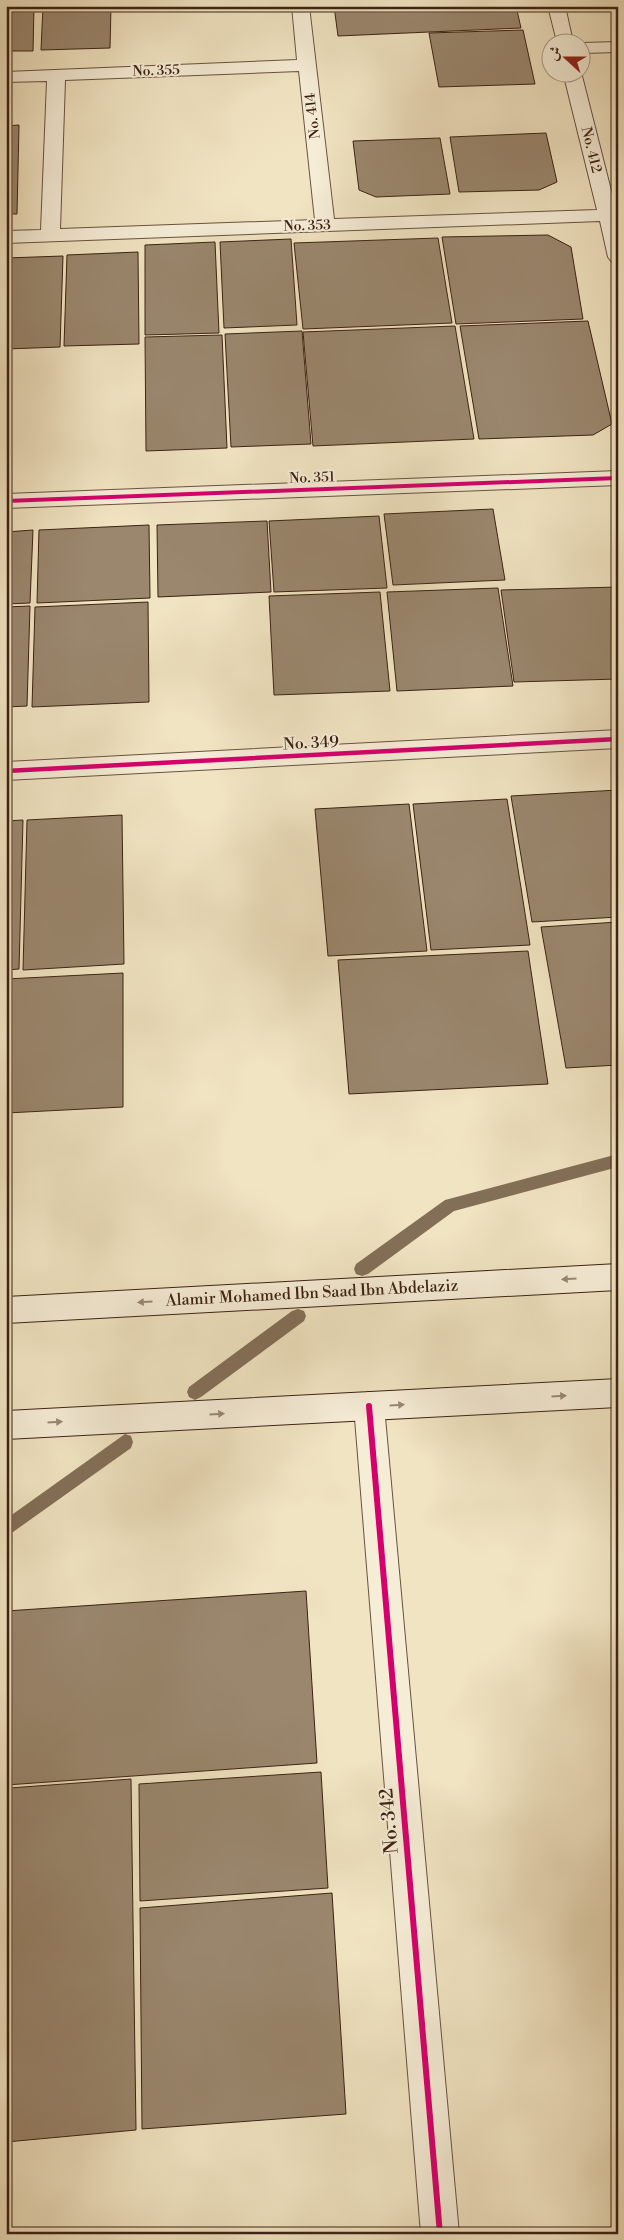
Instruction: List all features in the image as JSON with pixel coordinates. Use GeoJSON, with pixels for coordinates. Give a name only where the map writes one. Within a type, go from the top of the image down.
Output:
{"type":"FeatureCollection","features":[{"type":"Feature","properties":{"kind":"street","name":"No. 414"},"geometry":{"type":"LineString","coordinates":[[300,6],[325,225]]}},
{"type":"Feature","properties":{"kind":"street"},"geometry":{"type":"LineString","coordinates":[[556,6],[562,32]]}},
{"type":"Feature","properties":{"kind":"street"},"geometry":{"type":"LineString","coordinates":[[592,47],[618,46]]}},
{"type":"Feature","properties":{"kind":"street","name":"No. 355"},"geometry":{"type":"LineString","coordinates":[[6,77],[307,65]]}},
{"type":"Feature","properties":{"kind":"street"},"geometry":{"type":"LineString","coordinates":[[50,236],[56,75]]}},
{"type":"Feature","properties":{"kind":"street","name":"No. 412"},"geometry":{"type":"LineString","coordinates":[[574,82],[618,257]]}},
{"type":"Feature","properties":{"kind":"street","name":"No. 353"},"geometry":{"type":"LineString","coordinates":[[6,237],[607,215]]}},
{"type":"Feature","properties":{"kind":"street","name":"No. 351"},"geometry":{"type":"LineString","coordinates":[[6,501],[618,478]]}},
{"type":"Feature","properties":{"kind":"street","name":"No. 349"},"geometry":{"type":"LineString","coordinates":[[6,771],[618,739]]}},
{"type":"Feature","properties":{"kind":"street","name":"Alamir Mohamed Ibn Saad Ibn Abdelaziz"},"geometry":{"type":"LineString","coordinates":[[6,1310],[618,1277]]}},
{"type":"Feature","properties":{"kind":"street"},"geometry":{"type":"LineString","coordinates":[[6,1425],[618,1394]]}},
{"type":"Feature","properties":{"kind":"street","name":"No. 342"},"geometry":{"type":"LineString","coordinates":[[369,1406],[440,2234]]}},
{"type":"Feature","properties":{"kind":"building"},"geometry":{"type":"Polygon","coordinates":[[[6,6],[34,6],[33,51],[6,51],[6,6]]]}},
{"type":"Feature","properties":{"kind":"building"},"geometry":{"type":"Polygon","coordinates":[[[43,6],[111,6],[110,48],[41,50],[43,6]]]}},
{"type":"Feature","properties":{"kind":"building"},"geometry":{"type":"Polygon","coordinates":[[[172,6],[264,6],[172,10],[172,6]]]}},
{"type":"Feature","properties":{"kind":"building"},"geometry":{"type":"Polygon","coordinates":[[[334,6],[516,6],[521,28],[338,36],[334,6]]]}},
{"type":"Feature","properties":{"kind":"building"},"geometry":{"type":"Polygon","coordinates":[[[523,30],[535,84],[439,87],[429,33],[523,30]]]}},
{"type":"Feature","properties":{"kind":"building"},"geometry":{"type":"Polygon","coordinates":[[[19,125],[17,214],[6,214],[6,126],[19,125]]]}},
{"type":"Feature","properties":{"kind":"building"},"geometry":{"type":"Polygon","coordinates":[[[546,133],[557,182],[539,190],[459,192],[450,137],[546,133]]]}},
{"type":"Feature","properties":{"kind":"building"},"geometry":{"type":"Polygon","coordinates":[[[440,138],[450,194],[376,197],[359,190],[353,141],[440,138]]]}},
{"type":"Feature","properties":{"kind":"building"},"geometry":{"type":"Polygon","coordinates":[[[548,235],[571,247],[583,319],[456,324],[442,237],[548,235]]]}},
{"type":"Feature","properties":{"kind":"building"},"geometry":{"type":"Polygon","coordinates":[[[438,238],[452,323],[303,329],[294,243],[438,238]]]}},
{"type":"Feature","properties":{"kind":"building"},"geometry":{"type":"Polygon","coordinates":[[[291,239],[297,325],[224,328],[220,242],[291,239]]]}},
{"type":"Feature","properties":{"kind":"building"},"geometry":{"type":"Polygon","coordinates":[[[215,242],[219,333],[145,335],[145,245],[215,242]]]}},
{"type":"Feature","properties":{"kind":"building"},"geometry":{"type":"Polygon","coordinates":[[[138,252],[139,344],[64,346],[67,255],[138,252]]]}},
{"type":"Feature","properties":{"kind":"building"},"geometry":{"type":"Polygon","coordinates":[[[63,256],[60,347],[6,349],[6,258],[63,256]]]}},
{"type":"Feature","properties":{"kind":"building"},"geometry":{"type":"Polygon","coordinates":[[[588,321],[612,424],[593,435],[479,439],[460,326],[588,321]]]}},
{"type":"Feature","properties":{"kind":"building"},"geometry":{"type":"Polygon","coordinates":[[[455,326],[474,439],[313,446],[303,332],[455,326]]]}},
{"type":"Feature","properties":{"kind":"building"},"geometry":{"type":"Polygon","coordinates":[[[302,331],[311,444],[231,447],[225,334],[302,331]]]}},
{"type":"Feature","properties":{"kind":"building"},"geometry":{"type":"Polygon","coordinates":[[[222,335],[227,448],[146,451],[145,337],[222,335]]]}},
{"type":"Feature","properties":{"kind":"building"},"geometry":{"type":"Polygon","coordinates":[[[493,509],[505,580],[393,585],[384,514],[493,509]]]}},
{"type":"Feature","properties":{"kind":"building"},"geometry":{"type":"Polygon","coordinates":[[[379,516],[387,588],[274,592],[269,521],[379,516]]]}},
{"type":"Feature","properties":{"kind":"building"},"geometry":{"type":"Polygon","coordinates":[[[267,521],[271,592],[158,597],[157,525],[267,521]]]}},
{"type":"Feature","properties":{"kind":"building"},"geometry":{"type":"Polygon","coordinates":[[[149,525],[150,598],[37,603],[39,530],[149,525]]]}},
{"type":"Feature","properties":{"kind":"building"},"geometry":{"type":"Polygon","coordinates":[[[33,530],[30,603],[6,604],[6,532],[33,530]]]}},
{"type":"Feature","properties":{"kind":"building"},"geometry":{"type":"Polygon","coordinates":[[[618,587],[618,679],[514,682],[501,590],[618,587]]]}},
{"type":"Feature","properties":{"kind":"building"},"geometry":{"type":"Polygon","coordinates":[[[498,588],[513,686],[397,691],[387,592],[498,588]]]}},
{"type":"Feature","properties":{"kind":"building"},"geometry":{"type":"Polygon","coordinates":[[[380,592],[390,691],[274,695],[269,596],[380,592]]]}},
{"type":"Feature","properties":{"kind":"building"},"geometry":{"type":"Polygon","coordinates":[[[148,602],[149,702],[32,707],[35,607],[148,602]]]}},
{"type":"Feature","properties":{"kind":"building"},"geometry":{"type":"Polygon","coordinates":[[[30,606],[27,706],[6,707],[6,607],[30,606]]]}},
{"type":"Feature","properties":{"kind":"building"},"geometry":{"type":"Polygon","coordinates":[[[618,790],[618,917],[532,922],[511,796],[618,790]]]}},
{"type":"Feature","properties":{"kind":"building"},"geometry":{"type":"Polygon","coordinates":[[[507,799],[530,945],[431,950],[413,804],[507,799]]]}},
{"type":"Feature","properties":{"kind":"building"},"geometry":{"type":"Polygon","coordinates":[[[409,804],[427,951],[328,956],[315,809],[409,804]]]}},
{"type":"Feature","properties":{"kind":"building"},"geometry":{"type":"Polygon","coordinates":[[[122,815],[124,964],[23,970],[27,820],[122,815]]]}},
{"type":"Feature","properties":{"kind":"building"},"geometry":{"type":"Polygon","coordinates":[[[23,820],[19,969],[6,970],[6,821],[23,820]]]}},
{"type":"Feature","properties":{"kind":"building"},"geometry":{"type":"Polygon","coordinates":[[[618,922],[618,1065],[566,1068],[541,927],[618,922]]]}},
{"type":"Feature","properties":{"kind":"building"},"geometry":{"type":"Polygon","coordinates":[[[528,951],[548,1084],[349,1094],[338,960],[528,951]]]}},
{"type":"Feature","properties":{"kind":"building"},"geometry":{"type":"Polygon","coordinates":[[[123,973],[123,1107],[6,1113],[6,979],[123,973]]]}},
{"type":"Feature","properties":{"kind":"building"},"geometry":{"type":"Polygon","coordinates":[[[306,1591],[317,1763],[6,1785],[6,1611],[306,1591]]]}},
{"type":"Feature","properties":{"kind":"building"},"geometry":{"type":"Polygon","coordinates":[[[321,1772],[328,1888],[140,1901],[139,1784],[321,1772]]]}},
{"type":"Feature","properties":{"kind":"building"},"geometry":{"type":"Polygon","coordinates":[[[131,1779],[136,2130],[6,2142],[6,1979],[10,1788],[131,1779]]]}},
{"type":"Feature","properties":{"kind":"building"},"geometry":{"type":"Polygon","coordinates":[[[332,1893],[346,2114],[142,2129],[140,1908],[332,1893]]]}},
{"type":"Feature","properties":{"kind":"waterway"},"geometry":{"type":"LineString","coordinates":[[362,1269],[450,1205],[618,1160]]}},
{"type":"Feature","properties":{"kind":"waterway"},"geometry":{"type":"LineString","coordinates":[[195,1392],[298,1316]]}},
{"type":"Feature","properties":{"kind":"waterway"},"geometry":{"type":"LineString","coordinates":[[6,1529],[125,1442]]}},
{"type":"Feature","properties":{"kind":"cycle path"},"geometry":{"type":"LineString","coordinates":[[6,501],[618,478]]}},
{"type":"Feature","properties":{"kind":"cycle path"},"geometry":{"type":"LineString","coordinates":[[6,771],[618,739]]}},
{"type":"Feature","properties":{"kind":"cycle path"},"geometry":{"type":"LineString","coordinates":[[369,1406],[440,2234]]}}]}
